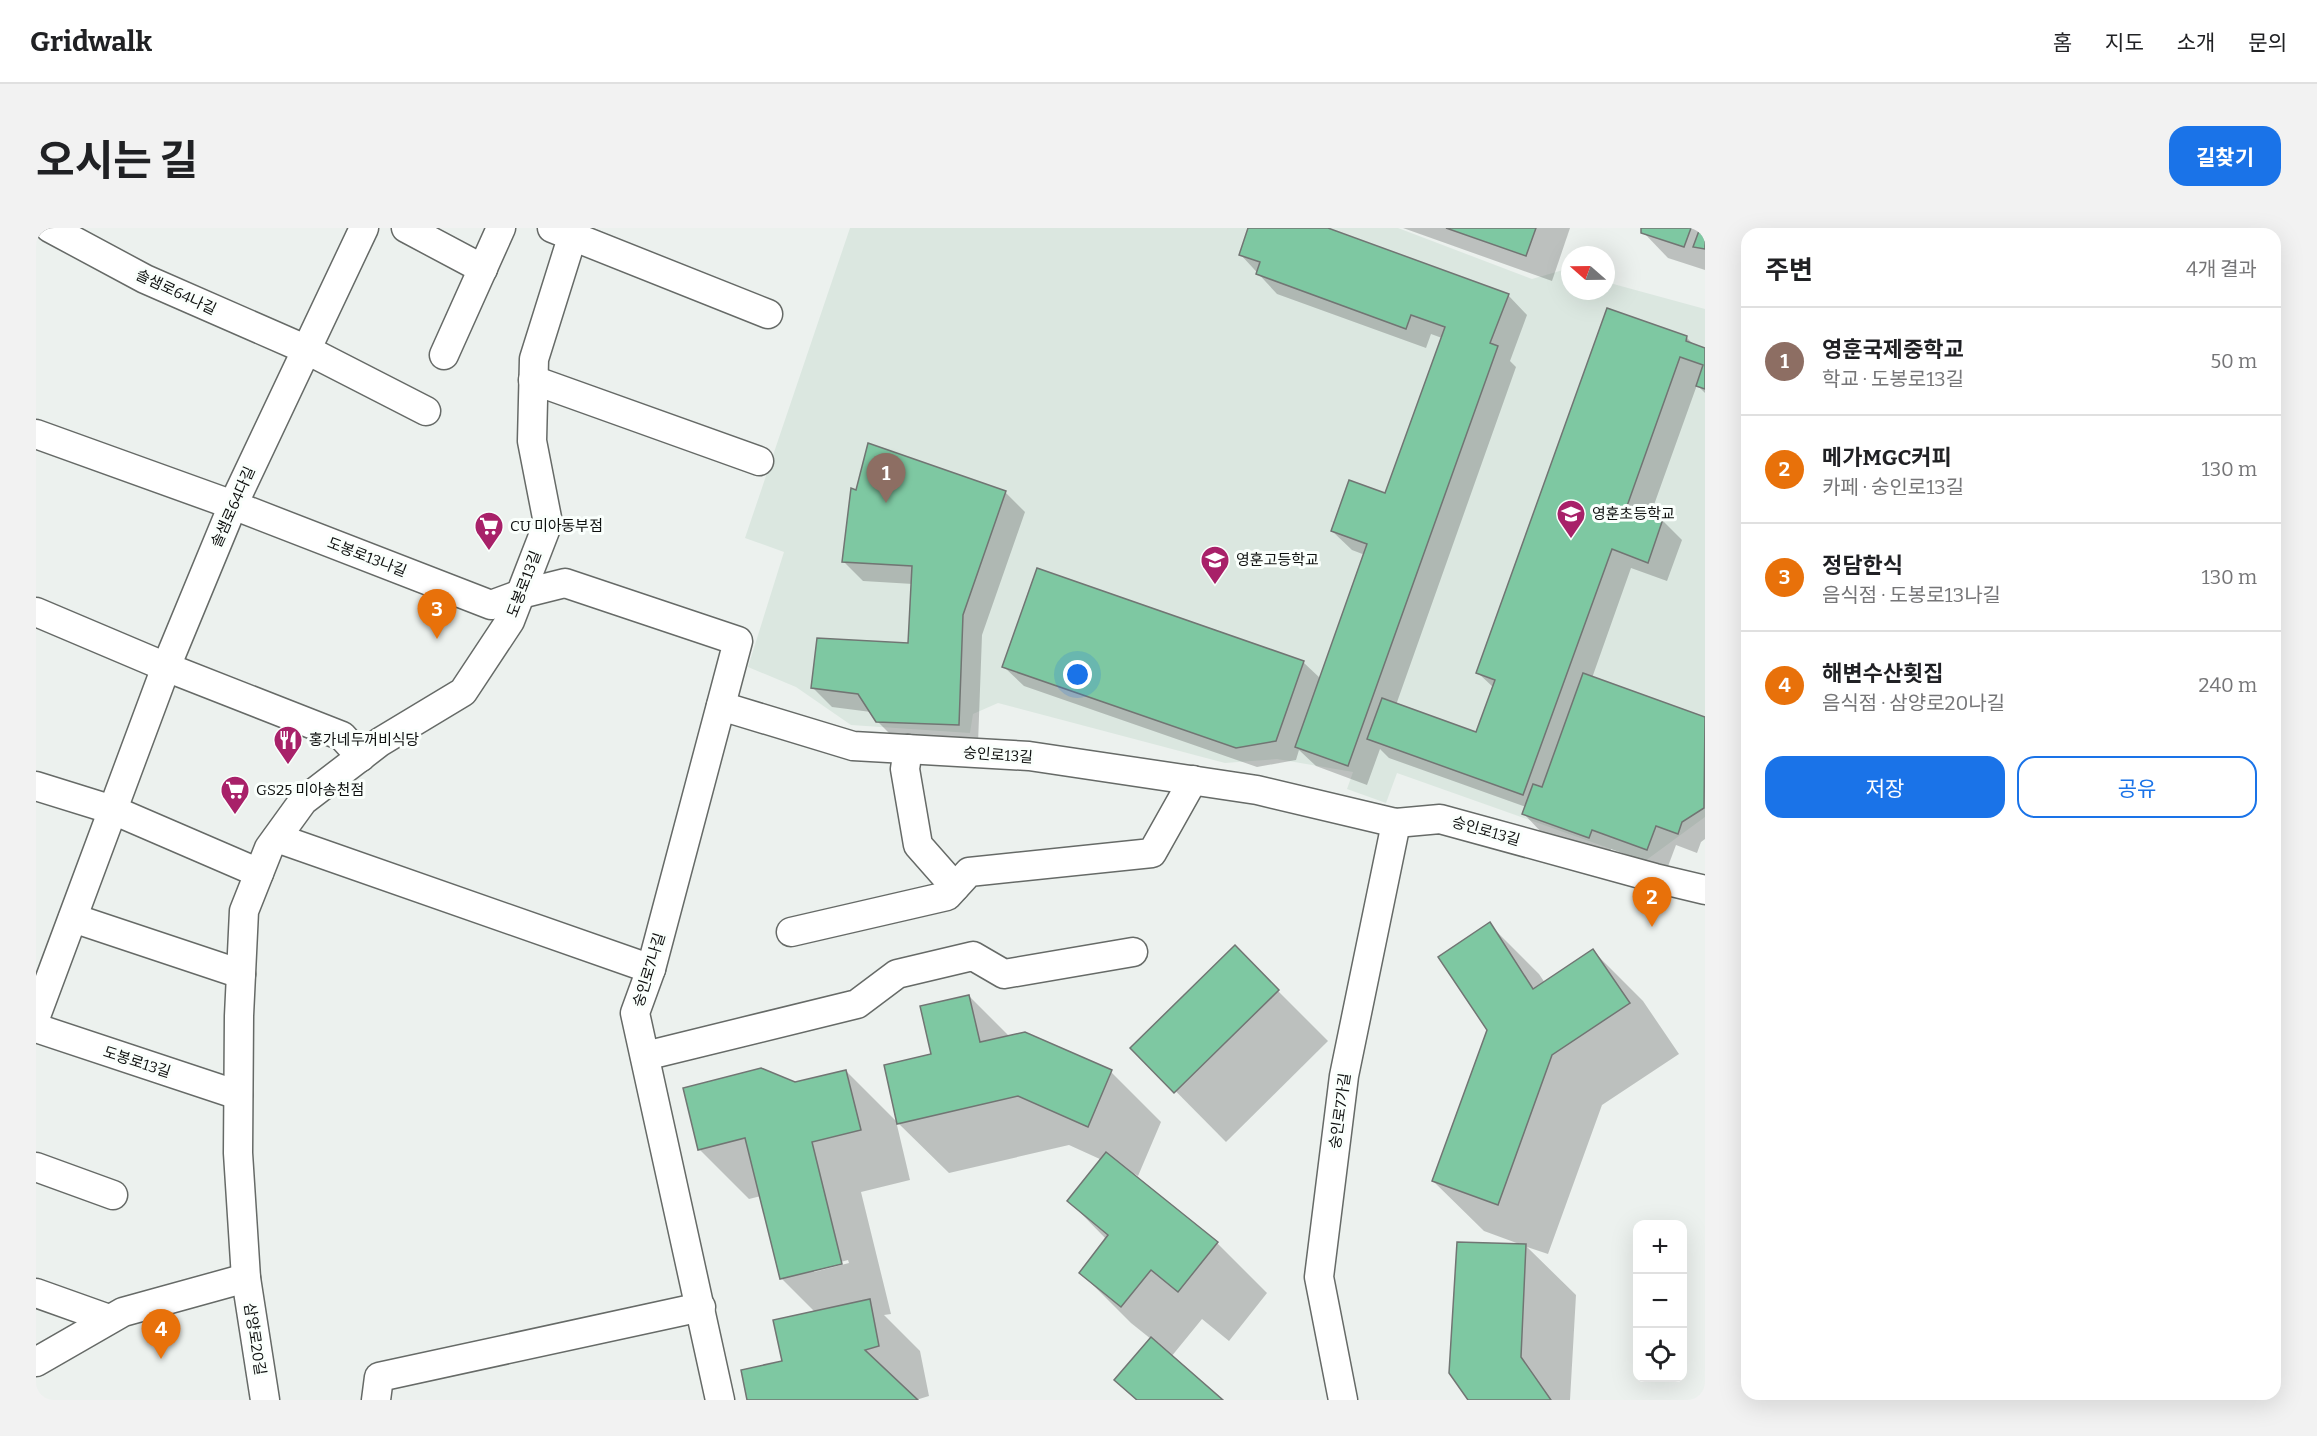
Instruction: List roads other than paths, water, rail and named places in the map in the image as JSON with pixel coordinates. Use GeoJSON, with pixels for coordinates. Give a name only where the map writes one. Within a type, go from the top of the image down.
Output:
{"type":"FeatureCollection","features":[{"type":"Feature","properties":{"kind":"street","name":"솔샘로64나길"},"geometry":{"type":"LineString","coordinates":[[50,228],[145,279],[305,349]]}},
{"type":"Feature","properties":{"kind":"street","name":"솔샘로64다길"},"geometry":{"type":"LineString","coordinates":[[36,1016],[166,667],[233,505],[364,228]]}},
{"type":"Feature","properties":{"kind":"street"},"geometry":{"type":"LineString","coordinates":[[406,228],[483,269]]}},
{"type":"Feature","properties":{"kind":"street"},"geometry":{"type":"LineString","coordinates":[[444,355],[501,228]]}},
{"type":"Feature","properties":{"kind":"street","name":"도봉로13길"},"geometry":{"type":"LineString","coordinates":[[246,1278],[238,1153],[244,911],[269,848],[303,801],[380,742],[464,692],[510,621],[548,523],[532,441],[534,359],[566,231],[768,314]]}},
{"type":"Feature","properties":{"kind":"street"},"geometry":{"type":"LineString","coordinates":[[305,349],[426,411]]}},
{"type":"Feature","properties":{"kind":"street"},"geometry":{"type":"LineString","coordinates":[[533,380],[759,460]]}},
{"type":"Feature","properties":{"kind":"street","name":"도봉로13나길"},"geometry":{"type":"LineString","coordinates":[[36,434],[233,505],[491,605],[521,594],[565,583],[738,641],[721,706]]}},
{"type":"Feature","properties":{"kind":"street"},"geometry":{"type":"LineString","coordinates":[[36,612],[166,667],[342,736],[361,757]]}},
{"type":"Feature","properties":{"kind":"street","name":"숭인로13길"},"geometry":{"type":"LineString","coordinates":[[721,706],[853,746],[1029,756],[1257,789],[1396,823],[1440,819],[1705,890]]}},
{"type":"Feature","properties":{"kind":"street","name":"숭인로7나길"},"geometry":{"type":"LineString","coordinates":[[720,1400],[635,1013],[651,969],[721,706]]}},
{"type":"Feature","properties":{"kind":"street"},"geometry":{"type":"LineString","coordinates":[[908,749],[905,768],[918,845],[955,887]]}},
{"type":"Feature","properties":{"kind":"street"},"geometry":{"type":"LineString","coordinates":[[791,932],[946,896],[969,872],[1152,853],[1193,780]]}},
{"type":"Feature","properties":{"kind":"street"},"geometry":{"type":"LineString","coordinates":[[36,786],[112,810],[259,873]]}},
{"type":"Feature","properties":{"kind":"street","name":"숭인로7가길"},"geometry":{"type":"LineString","coordinates":[[1343,1400],[1319,1277],[1344,1076],[1396,823]]}},
{"type":"Feature","properties":{"kind":"street"},"geometry":{"type":"LineString","coordinates":[[277,838],[651,969]]}},
{"type":"Feature","properties":{"kind":"street"},"geometry":{"type":"LineString","coordinates":[[73,918],[241,974]]}},
{"type":"Feature","properties":{"kind":"street"},"geometry":{"type":"LineString","coordinates":[[645,1056],[857,1004],[897,974],[973,956],[1004,974],[1133,952]]}},
{"type":"Feature","properties":{"kind":"street","name":"도봉로13길"},"geometry":{"type":"LineString","coordinates":[[36,1028],[238,1095]]}},
{"type":"Feature","properties":{"kind":"street"},"geometry":{"type":"LineString","coordinates":[[36,1167],[113,1195]]}},
{"type":"Feature","properties":{"kind":"street"},"geometry":{"type":"LineString","coordinates":[[36,1362],[123,1312],[246,1278]]}},
{"type":"Feature","properties":{"kind":"street","name":"삼양로20길"},"geometry":{"type":"LineString","coordinates":[[246,1278],[265,1400]]}},
{"type":"Feature","properties":{"kind":"street"},"geometry":{"type":"LineString","coordinates":[[36,1293],[109,1319]]}},
{"type":"Feature","properties":{"kind":"street"},"geometry":{"type":"LineString","coordinates":[[377,1389],[700,1307]]}},
{"type":"Feature","properties":{"kind":"place","name":"영훈국제중학교"},"geometry":{"type":"Point","coordinates":[886,503]}},
{"type":"Feature","properties":{"kind":"place","name":"영훈초등학교"},"geometry":{"type":"Point","coordinates":[1571,540]}},
{"type":"Feature","properties":{"kind":"place","name":"CU 미아동부점"},"geometry":{"type":"Point","coordinates":[489,552]}},
{"type":"Feature","properties":{"kind":"place","name":"영훈고등학교"},"geometry":{"type":"Point","coordinates":[1215,586]}},
{"type":"Feature","properties":{"kind":"place","name":"정담한식"},"geometry":{"type":"Point","coordinates":[437,639]}},
{"type":"Feature","properties":{"kind":"place","name":"홍가네두꺼비식당"},"geometry":{"type":"Point","coordinates":[288,766]}},
{"type":"Feature","properties":{"kind":"place","name":"GS25 미아송천점"},"geometry":{"type":"Point","coordinates":[235,816]}},
{"type":"Feature","properties":{"kind":"place","name":"메가MGC커피"},"geometry":{"type":"Point","coordinates":[1652,927]}},
{"type":"Feature","properties":{"kind":"place","name":"해변수산횟집"},"geometry":{"type":"Point","coordinates":[161,1359]}}]}
